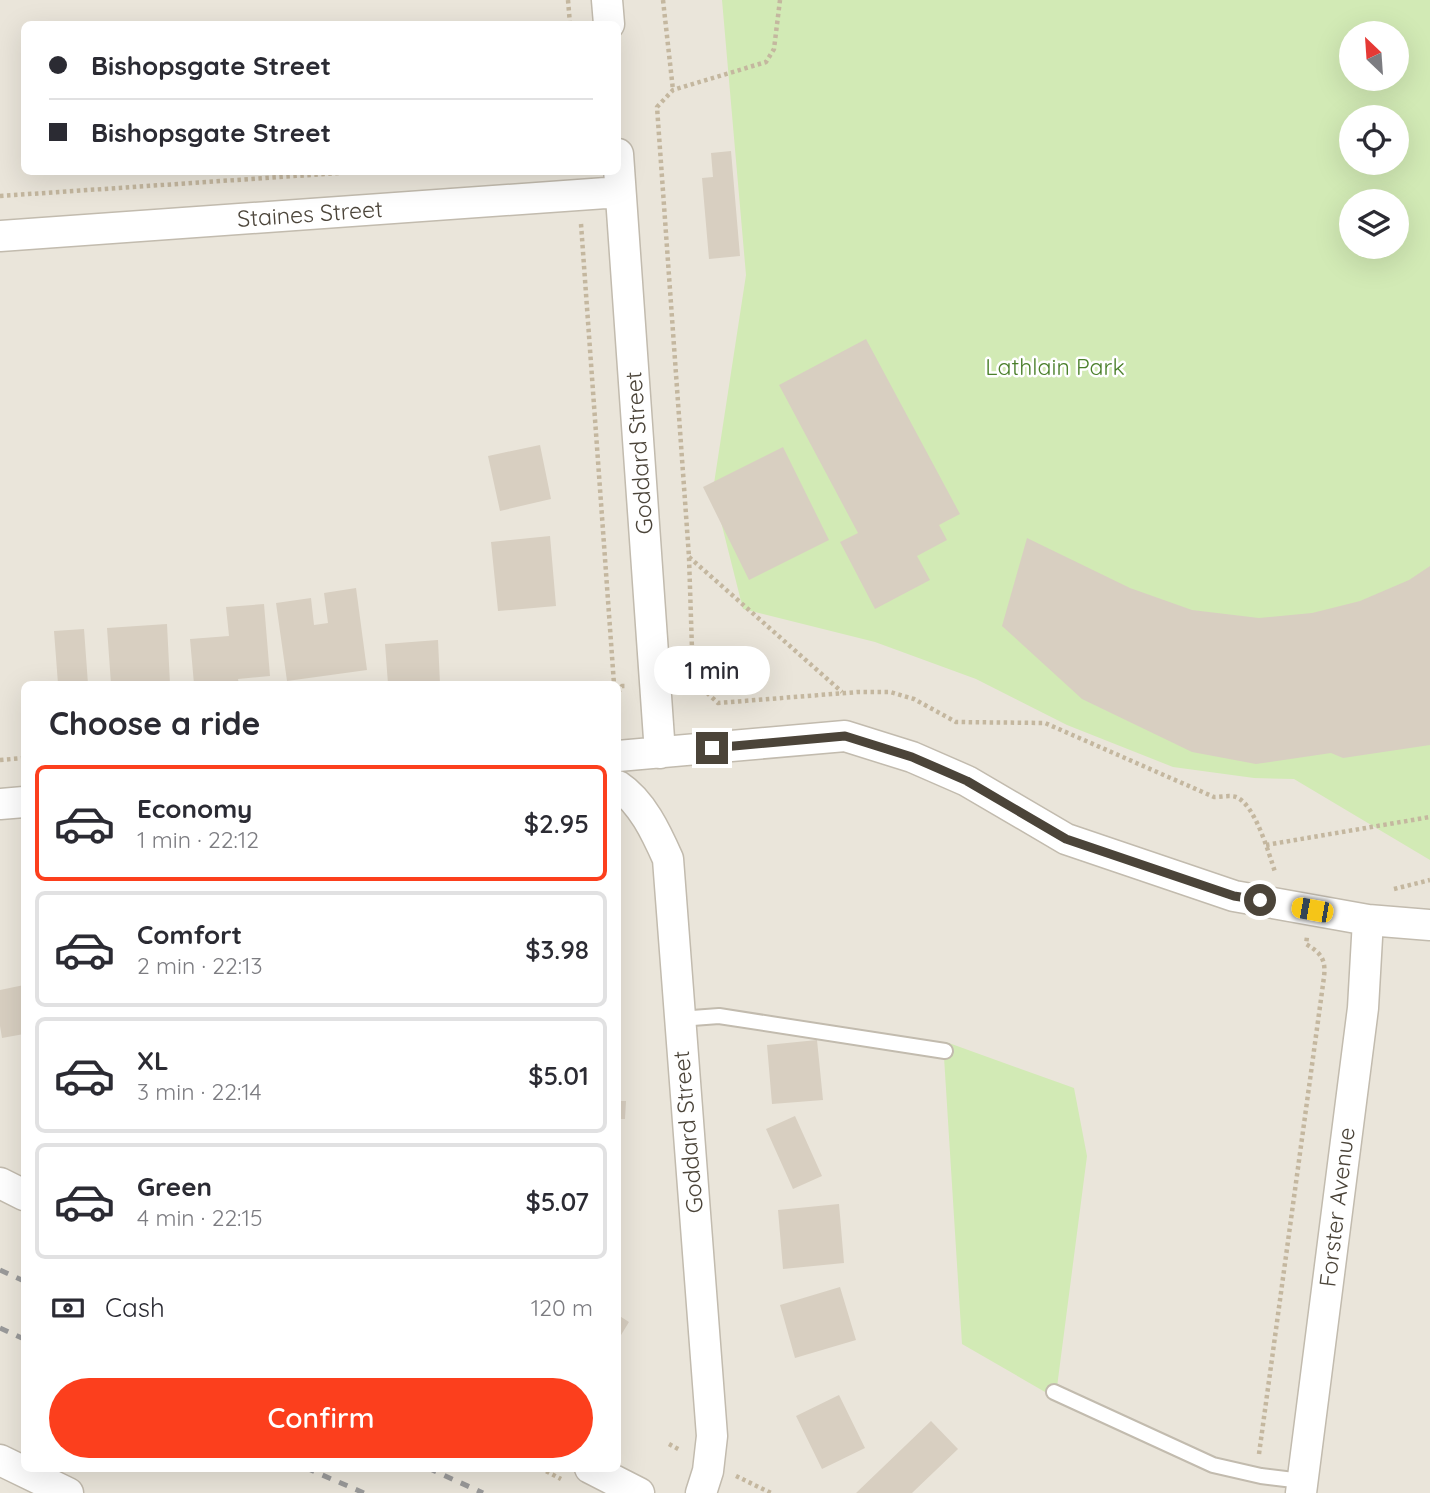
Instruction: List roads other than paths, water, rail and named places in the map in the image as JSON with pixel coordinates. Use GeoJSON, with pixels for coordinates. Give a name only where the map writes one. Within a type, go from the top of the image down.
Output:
{"type":"FeatureCollection","features":[{"type":"Feature","properties":{"kind":"street"},"geometry":{"type":"LineString","coordinates":[[607,0],[609,21]]}},
{"type":"Feature","properties":{"kind":"street","name":"Goddard Street"},"geometry":{"type":"LineString","coordinates":[[619,175],[660,753]]}},
{"type":"Feature","properties":{"kind":"street","name":"Staines Street"},"geometry":{"type":"LineString","coordinates":[[0,236],[620,192]]}},
{"type":"Feature","properties":{"kind":"street"},"geometry":{"type":"LineString","coordinates":[[621,756],[845,736],[912,757],[967,781],[1066,839],[1234,896],[1368,920],[1430,925]]}},
{"type":"Feature","properties":{"kind":"street","name":"Goddard Street"},"geometry":{"type":"LineString","coordinates":[[621,788],[628,793],[654,828],[668,859],[712,1436],[708,1471],[701,1493]]}},
{"type":"Feature","properties":{"kind":"street"},"geometry":{"type":"LineString","coordinates":[[0,804],[21,802]]}},
{"type":"Feature","properties":{"kind":"street","name":"Forster Avenue"},"geometry":{"type":"LineString","coordinates":[[1301,1487],[1363,1008],[1368,920]]}},
{"type":"Feature","properties":{"kind":"street"},"geometry":{"type":"LineString","coordinates":[[0,1183],[21,1194]]}},
{"type":"Feature","properties":{"kind":"street"},"geometry":{"type":"LineString","coordinates":[[0,1460],[21,1470]]}},
{"type":"Feature","properties":{"kind":"street"},"geometry":{"type":"LineString","coordinates":[[25,1472],[68,1493]]}},
{"type":"Feature","properties":{"kind":"street"},"geometry":{"type":"LineString","coordinates":[[598,1472],[639,1493]]}},
{"type":"Feature","properties":{"kind":"lane"},"geometry":{"type":"LineString","coordinates":[[679,1019],[719,1016],[945,1051]]}},
{"type":"Feature","properties":{"kind":"lane"},"geometry":{"type":"LineString","coordinates":[[1054,1392],[1213,1465],[1301,1487]]}},
{"type":"Feature","properties":{"kind":"railway"},"geometry":{"type":"LineString","coordinates":[[0,1270],[21,1280]]}},
{"type":"Feature","properties":{"kind":"railway"},"geometry":{"type":"LineString","coordinates":[[0,1328],[21,1338]]}},
{"type":"Feature","properties":{"kind":"railway"},"geometry":{"type":"LineString","coordinates":[[315,1472],[364,1493]]}},
{"type":"Feature","properties":{"kind":"railway"},"geometry":{"type":"LineString","coordinates":[[437,1472],[483,1493]]}},
{"type":"Feature","properties":{"kind":"park label","name":"Lathlain Park"},"geometry":{"type":"Point","coordinates":[1055,367]}}]}
